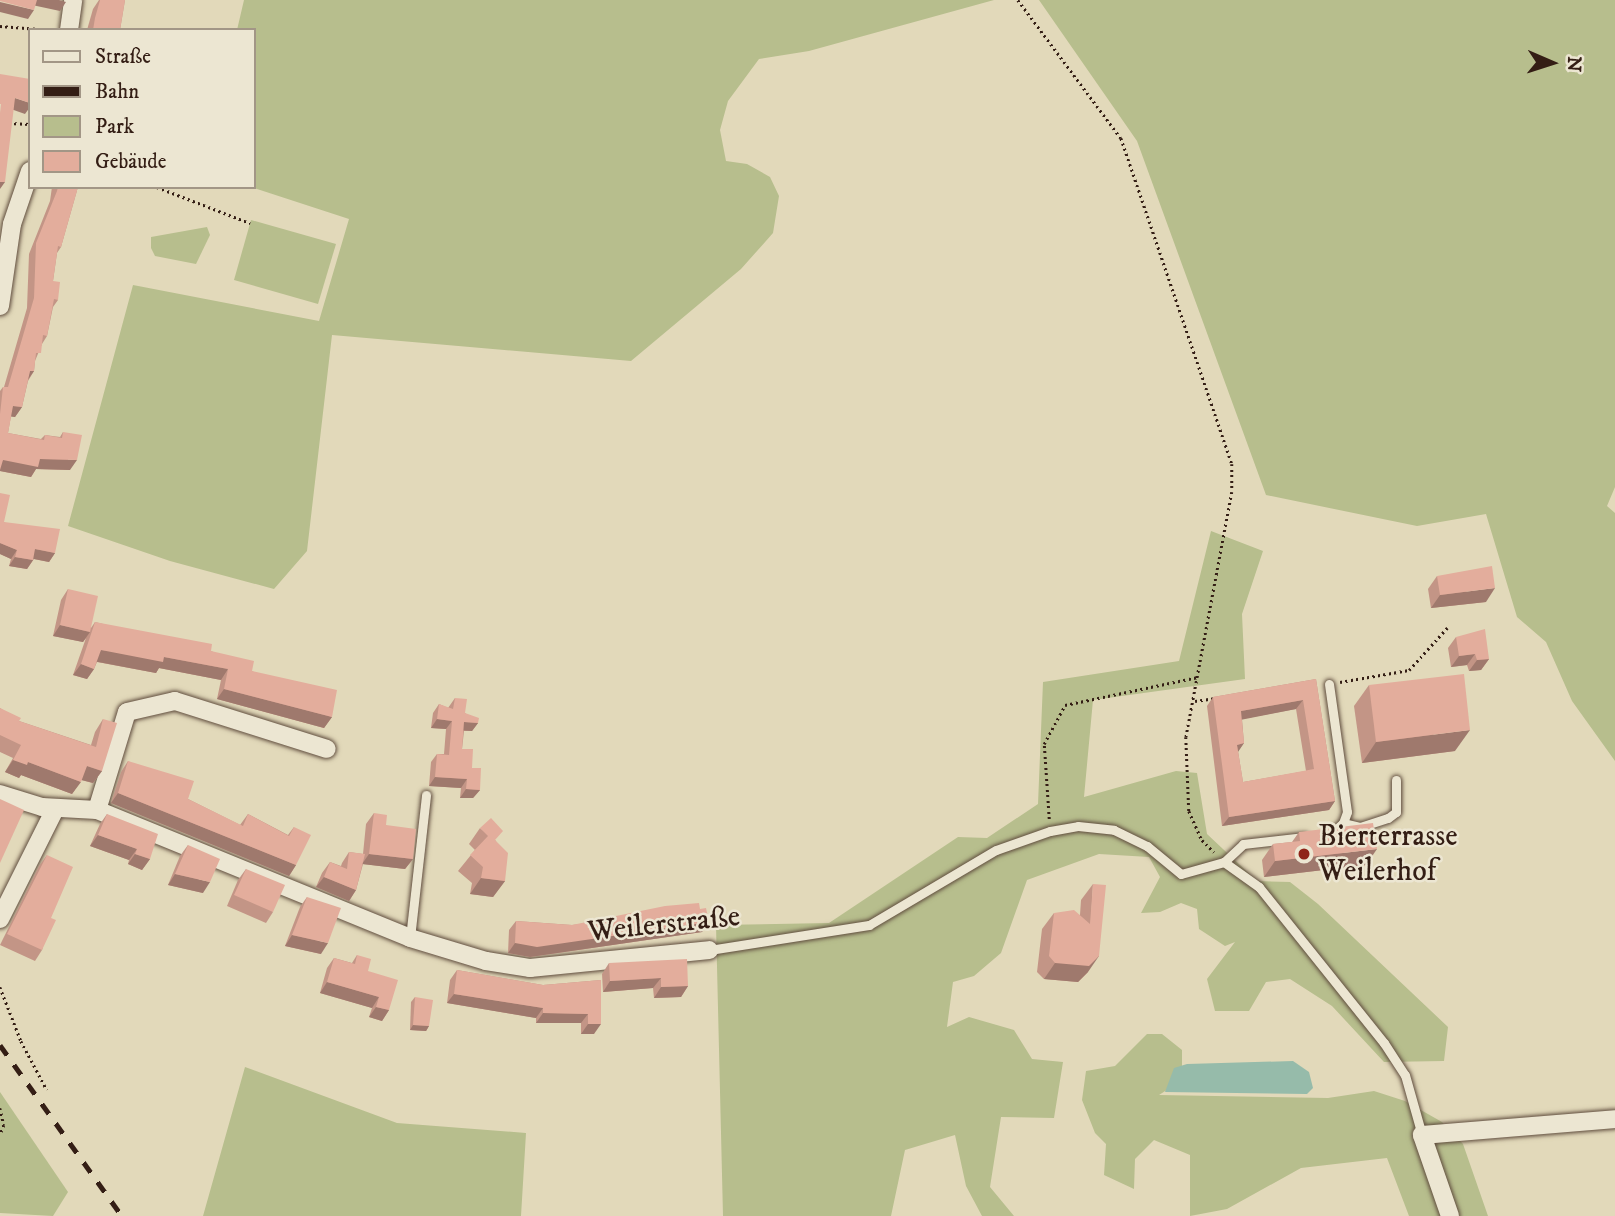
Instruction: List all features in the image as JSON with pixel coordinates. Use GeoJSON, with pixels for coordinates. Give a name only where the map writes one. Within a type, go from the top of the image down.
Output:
{"type":"FeatureCollection","features":[{"type":"Feature","properties":{"kind":"street"},"geometry":{"type":"LineString","coordinates":[[69,28],[73,0]]}},
{"type":"Feature","properties":{"kind":"street"},"geometry":{"type":"LineString","coordinates":[[0,306],[12,224],[28,177]]}},
{"type":"Feature","properties":{"kind":"street"},"geometry":{"type":"LineString","coordinates":[[97,810],[127,712],[175,701],[327,749]]}},
{"type":"Feature","properties":{"kind":"street","name":"Weilerstraße"},"geometry":{"type":"LineString","coordinates":[[0,794],[55,808],[97,810],[410,938],[486,961],[530,968],[709,950]]}},
{"type":"Feature","properties":{"kind":"street"},"geometry":{"type":"LineString","coordinates":[[0,919],[55,808]]}},
{"type":"Feature","properties":{"kind":"street"},"geometry":{"type":"LineString","coordinates":[[1450,1216],[1422,1135],[1615,1119]]}},
{"type":"Feature","properties":{"kind":"lane"},"geometry":{"type":"LineString","coordinates":[[1329,684],[1347,812],[1343,823],[1360,827],[1388,818],[1396,812],[1396,780]]}},
{"type":"Feature","properties":{"kind":"lane"},"geometry":{"type":"LineString","coordinates":[[410,938],[426,794]]}},
{"type":"Feature","properties":{"kind":"lane","name":"Weilerstraße"},"geometry":{"type":"LineString","coordinates":[[709,950],[853,931],[996,850],[1050,831],[1078,826],[1114,830],[1147,846],[1181,874],[1224,862],[1243,844],[1331,834],[1343,823]]}},
{"type":"Feature","properties":{"kind":"lane"},"geometry":{"type":"LineString","coordinates":[[1224,862],[1259,887],[1384,1043],[1405,1075],[1422,1135]]}},
{"type":"Feature","properties":{"kind":"path"},"geometry":{"type":"LineString","coordinates":[[1018,0],[1121,138],[1233,464],[1186,737],[1189,811],[1202,840],[1224,862]]}},
{"type":"Feature","properties":{"kind":"path"},"geometry":{"type":"LineString","coordinates":[[0,26],[28,28]]}},
{"type":"Feature","properties":{"kind":"path"},"geometry":{"type":"LineString","coordinates":[[0,122],[28,124]]}},
{"type":"Feature","properties":{"kind":"path"},"geometry":{"type":"LineString","coordinates":[[162,189],[250,223]]}},
{"type":"Feature","properties":{"kind":"path"},"geometry":{"type":"LineString","coordinates":[[1050,831],[1044,744],[1065,705],[1198,677]]}},
{"type":"Feature","properties":{"kind":"path"},"geometry":{"type":"LineString","coordinates":[[0,988],[20,1041],[47,1090]]}},
{"type":"Feature","properties":{"kind":"path"},"geometry":{"type":"LineString","coordinates":[[0,1108],[4,1125],[0,1135]]}},
{"type":"Feature","properties":{"kind":"green space"},"geometry":{"type":"Polygon","coordinates":[[[244,0],[994,0],[809,51],[759,59],[728,101],[720,130],[726,161],[747,164],[770,177],[779,196],[773,233],[741,269],[631,361],[332,335],[307,551],[274,589],[170,561],[68,526],[133,285],[319,321],[349,219],[256,189],[256,28],[237,28],[244,0]]]}},
{"type":"Feature","properties":{"kind":"green space"},"geometry":{"type":"Polygon","coordinates":[[[1039,0],[1615,0],[1615,487],[1607,506],[1615,513],[1615,761],[1572,701],[1546,642],[1517,617],[1486,514],[1417,526],[1266,495],[1137,141],[1039,0]]]}},
{"type":"Feature","properties":{"kind":"green space"},"geometry":{"type":"Polygon","coordinates":[[[251,220],[336,244],[318,304],[234,280],[251,220]]]}},
{"type":"Feature","properties":{"kind":"green space"},"geometry":{"type":"Polygon","coordinates":[[[207,227],[210,235],[196,264],[155,256],[151,248],[151,237],[207,227]]]}},
{"type":"Feature","properties":{"kind":"green space"},"geometry":{"type":"Polygon","coordinates":[[[1211,531],[1263,551],[1242,614],[1245,679],[1093,700],[1084,797],[1176,771],[1197,773],[1207,834],[1257,881],[1290,882],[1318,904],[1448,1027],[1444,1061],[1384,1062],[1332,1006],[1290,979],[1266,982],[1249,1011],[1215,1011],[1207,979],[1235,942],[1225,946],[1199,929],[1197,909],[1181,903],[1160,912],[1141,913],[1160,877],[1149,857],[1099,854],[1027,880],[1001,953],[974,976],[953,982],[947,1027],[969,1017],[1014,1030],[1032,1059],[1063,1062],[1054,1118],[1001,1117],[990,1187],[1014,1216],[982,1216],[966,1186],[955,1135],[905,1150],[891,1216],[723,1216],[716,925],[829,923],[958,837],[987,838],[1038,804],[1043,682],[1179,661],[1211,531]]]}},
{"type":"Feature","properties":{"kind":"green space"},"geometry":{"type":"Polygon","coordinates":[[[1147,1034],[1162,1034],[1182,1050],[1182,1080],[1159,1095],[1328,1098],[1374,1091],[1405,1101],[1442,1122],[1463,1144],[1488,1216],[1409,1216],[1387,1158],[1301,1168],[1227,1209],[1190,1216],[1190,1155],[1154,1140],[1135,1159],[1134,1189],[1104,1175],[1106,1144],[1095,1133],[1082,1100],[1086,1071],[1115,1066],[1147,1034]]]}},
{"type":"Feature","properties":{"kind":"green space"},"geometry":{"type":"Polygon","coordinates":[[[245,1067],[397,1123],[526,1133],[521,1216],[203,1216],[245,1067]]]}},
{"type":"Feature","properties":{"kind":"green space"},"geometry":{"type":"Polygon","coordinates":[[[0,1092],[68,1192],[53,1216],[0,1213],[0,1092]]]}},
{"type":"Feature","properties":{"kind":"shaded area"},"geometry":{"type":"Polygon","coordinates":[[[1293,1061],[1309,1072],[1313,1088],[1307,1094],[1165,1092],[1174,1068],[1187,1064],[1293,1061]]]}},
{"type":"Feature","properties":{"kind":"building"},"geometry":{"type":"Polygon","coordinates":[[[0,0],[37,0],[34,10],[0,0]]]}},
{"type":"Feature","properties":{"kind":"building"},"geometry":{"type":"Polygon","coordinates":[[[100,0],[125,0],[120,28],[93,28],[100,0]]]}},
{"type":"Feature","properties":{"kind":"building"},"geometry":{"type":"Polygon","coordinates":[[[0,74],[28,79],[28,102],[15,98],[5,182],[0,182],[0,74]]]}},
{"type":"Feature","properties":{"kind":"building"},"geometry":{"type":"Polygon","coordinates":[[[77,189],[61,247],[58,246],[53,281],[60,282],[58,300],[54,299],[47,336],[43,335],[41,353],[36,353],[34,371],[30,371],[22,407],[13,406],[8,433],[44,440],[45,435],[62,438],[63,432],[82,435],[77,460],[40,459],[38,467],[3,460],[0,470],[3,387],[8,387],[34,298],[36,243],[57,191],[77,189]]]}},
{"type":"Feature","properties":{"kind":"building"},"geometry":{"type":"Polygon","coordinates":[[[0,493],[10,495],[4,522],[60,529],[55,553],[35,549],[33,560],[15,557],[17,550],[0,543],[0,493]]]}},
{"type":"Feature","properties":{"kind":"building"},"geometry":{"type":"Polygon","coordinates":[[[1492,566],[1495,588],[1440,595],[1437,576],[1492,566]]]}},
{"type":"Feature","properties":{"kind":"building"},"geometry":{"type":"Polygon","coordinates":[[[68,589],[98,596],[90,632],[60,625],[68,589]]]}},
{"type":"Feature","properties":{"kind":"building"},"geometry":{"type":"Polygon","coordinates":[[[95,622],[212,644],[211,651],[254,661],[252,671],[337,690],[332,717],[224,689],[228,669],[164,657],[163,662],[101,650],[94,669],[81,664],[95,622]]]}},
{"type":"Feature","properties":{"kind":"building"},"geometry":{"type":"Polygon","coordinates":[[[1485,629],[1489,659],[1477,660],[1475,654],[1459,656],[1456,637],[1485,629]]]}},
{"type":"Feature","properties":{"kind":"building"},"geometry":{"type":"Polygon","coordinates":[[[1464,674],[1470,730],[1376,742],[1369,685],[1464,674]]]}},
{"type":"Feature","properties":{"kind":"building"},"geometry":{"type":"Polygon","coordinates":[[[1316,679],[1335,801],[1229,817],[1213,697],[1316,679]],[[1303,700],[1241,711],[1244,743],[1237,745],[1243,782],[1314,769],[1303,700]]]}},
{"type":"Feature","properties":{"kind":"building"},"geometry":{"type":"Polygon","coordinates":[[[455,698],[467,699],[465,713],[479,718],[478,723],[464,722],[462,749],[473,749],[472,768],[481,768],[480,790],[466,789],[467,779],[435,777],[437,754],[449,755],[452,721],[437,719],[439,704],[453,709],[455,698]]]}},
{"type":"Feature","properties":{"kind":"building"},"geometry":{"type":"Polygon","coordinates":[[[0,708],[21,718],[19,721],[96,747],[103,719],[117,723],[102,771],[87,766],[81,782],[28,762],[27,765],[13,760],[21,745],[0,735],[0,708]]]}},
{"type":"Feature","properties":{"kind":"building"},"geometry":{"type":"Polygon","coordinates":[[[128,761],[194,781],[188,799],[243,826],[248,814],[289,836],[294,827],[311,835],[296,865],[118,793],[128,761]]]}},
{"type":"Feature","properties":{"kind":"building"},"geometry":{"type":"Polygon","coordinates":[[[0,799],[24,810],[0,863],[0,799]]]}},
{"type":"Feature","properties":{"kind":"building"},"geometry":{"type":"Polygon","coordinates":[[[374,813],[387,815],[386,825],[416,829],[413,859],[369,854],[374,813]]]}},
{"type":"Feature","properties":{"kind":"building"},"geometry":{"type":"Polygon","coordinates":[[[107,814],[158,834],[150,859],[135,854],[137,849],[98,835],[107,814]]]}},
{"type":"Feature","properties":{"kind":"building"},"geometry":{"type":"Polygon","coordinates":[[[491,818],[503,831],[495,840],[508,853],[505,881],[481,878],[483,867],[470,855],[488,836],[480,828],[491,818]]]}},
{"type":"Feature","properties":{"kind":"building"},"geometry":{"type":"Polygon","coordinates":[[[1373,823],[1377,849],[1275,861],[1273,844],[1300,841],[1299,832],[1373,823]]]}},
{"type":"Feature","properties":{"kind":"building"},"geometry":{"type":"Polygon","coordinates":[[[188,845],[220,859],[210,882],[175,874],[188,845]]]}},
{"type":"Feature","properties":{"kind":"building"},"geometry":{"type":"Polygon","coordinates":[[[349,852],[365,854],[356,890],[324,877],[330,862],[347,869],[349,852]]]}},
{"type":"Feature","properties":{"kind":"building"},"geometry":{"type":"Polygon","coordinates":[[[47,855],[73,867],[51,918],[56,920],[42,950],[7,934],[47,855]]]}},
{"type":"Feature","properties":{"kind":"building"},"geometry":{"type":"Polygon","coordinates":[[[246,869],[285,885],[273,912],[234,895],[246,869]]]}},
{"type":"Feature","properties":{"kind":"building"},"geometry":{"type":"Polygon","coordinates":[[[1093,884],[1106,885],[1099,956],[1089,966],[1055,963],[1049,956],[1054,913],[1074,910],[1090,924],[1093,884]]]}},
{"type":"Feature","properties":{"kind":"building"},"geometry":{"type":"Polygon","coordinates":[[[307,897],[341,908],[328,943],[292,935],[307,897]]]}},
{"type":"Feature","properties":{"kind":"building"},"geometry":{"type":"Polygon","coordinates":[[[699,903],[700,909],[706,908],[709,922],[537,947],[515,943],[516,921],[572,925],[665,906],[699,903]]]}},
{"type":"Feature","properties":{"kind":"building"},"geometry":{"type":"Polygon","coordinates":[[[357,955],[371,959],[368,971],[398,980],[389,1010],[376,1007],[379,997],[327,982],[334,958],[355,964],[357,955]]]}},
{"type":"Feature","properties":{"kind":"building"},"geometry":{"type":"Polygon","coordinates":[[[687,959],[688,986],[661,987],[661,978],[610,981],[609,963],[687,959]]]}},
{"type":"Feature","properties":{"kind":"building"},"geometry":{"type":"Polygon","coordinates":[[[457,970],[543,985],[601,980],[601,1024],[588,1024],[588,1014],[543,1013],[543,1008],[454,994],[457,970]]]}},
{"type":"Feature","properties":{"kind":"building"},"geometry":{"type":"Polygon","coordinates":[[[415,997],[433,1000],[429,1026],[413,1025],[415,997]]]}},
{"type":"Feature","properties":{"kind":"railway"},"geometry":{"type":"LineString","coordinates":[[0,1045],[122,1216]]}},
{"type":"Feature","properties":{"kind":"place","name":"Bierterrasse Weilerhof"},"geometry":{"type":"Point","coordinates":[1304,854]}}]}
